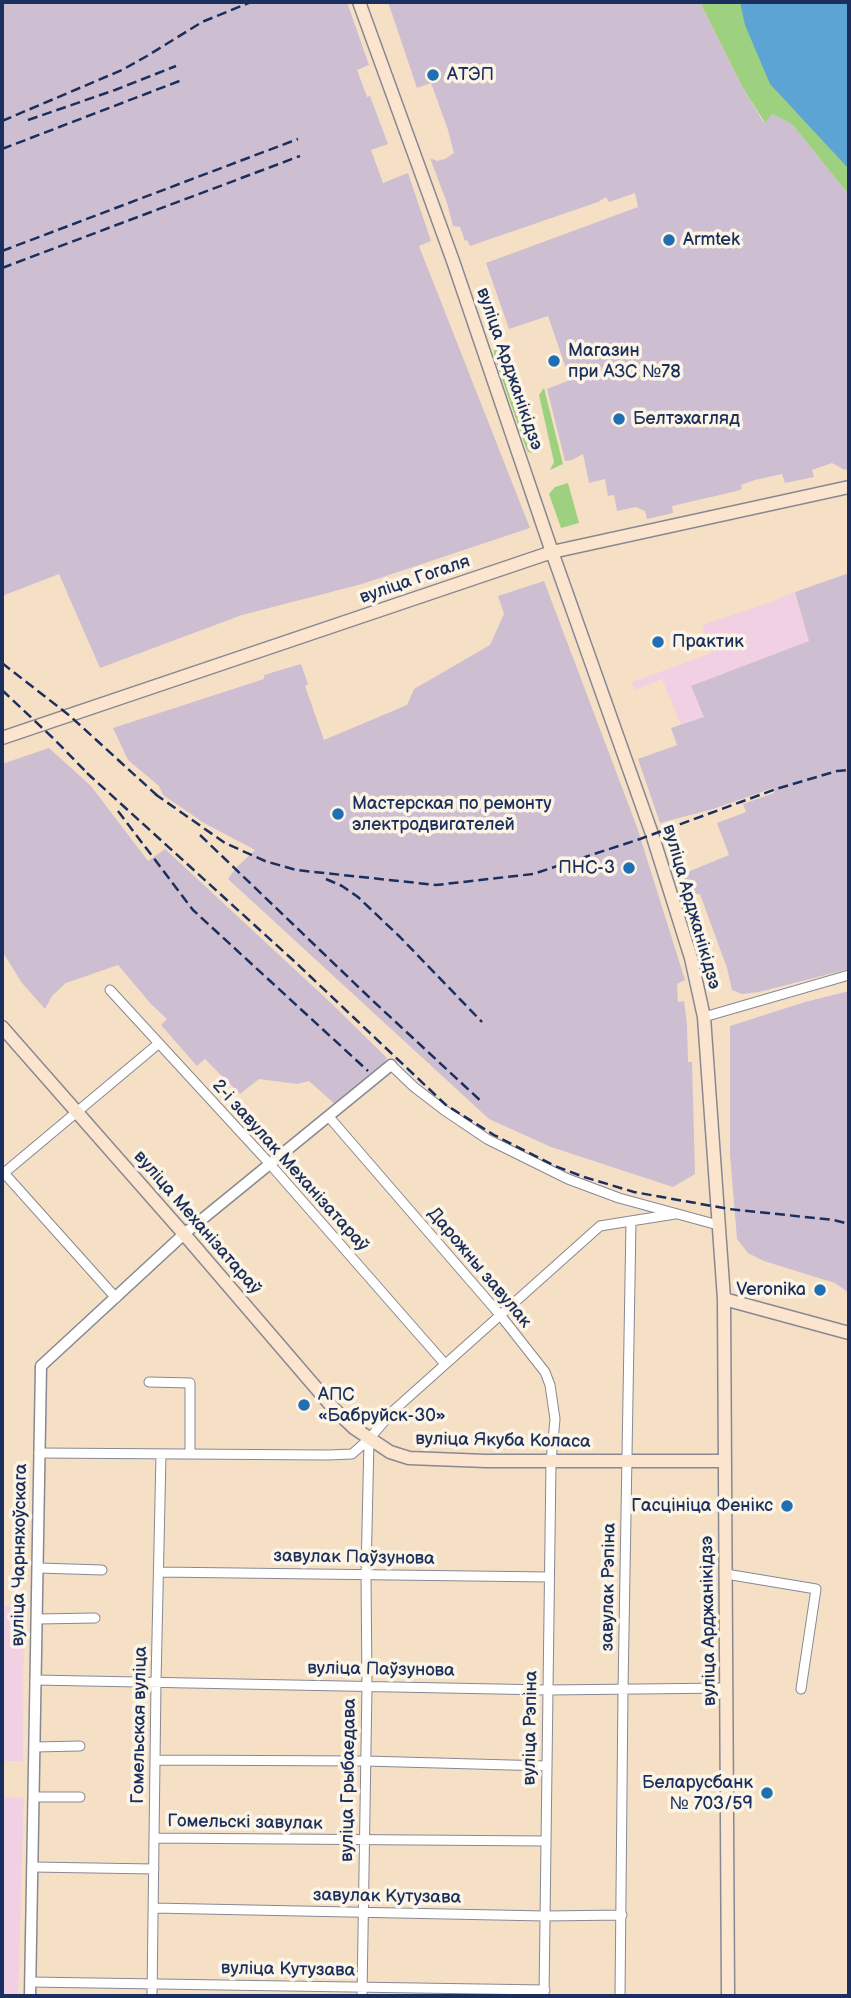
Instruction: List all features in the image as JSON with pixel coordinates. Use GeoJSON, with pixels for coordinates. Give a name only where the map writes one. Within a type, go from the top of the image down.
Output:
{"type":"FeatureCollection","features":[{"type":"Feature","properties":{"kind":"main road","name":"вуліца Арджанікідзэ"},"geometry":{"type":"LineString","coordinates":[[359,2],[457,272],[652,834],[691,958],[705,1017],[724,1298],[728,1996]]}},
{"type":"Feature","properties":{"kind":"main road","name":"вуліца Гогаля"},"geometry":{"type":"LineString","coordinates":[[2,738],[552,552],[849,487]]}},
{"type":"Feature","properties":{"kind":"main road","name":"вуліца Механізатараў"},"geometry":{"type":"LineString","coordinates":[[2,1027],[335,1410],[369,1439]]}},
{"type":"Feature","properties":{"kind":"main road"},"geometry":{"type":"LineString","coordinates":[[724,1298],[849,1333]]}},
{"type":"Feature","properties":{"kind":"main road","name":"вуліца Якуба Коласа"},"geometry":{"type":"LineString","coordinates":[[369,1439],[390,1452],[409,1458],[486,1461],[724,1461]]}},
{"type":"Feature","properties":{"kind":"street"},"geometry":{"type":"LineString","coordinates":[[705,1017],[849,975]]}},
{"type":"Feature","properties":{"kind":"street","name":"2-і завулак Механізатараў"},"geometry":{"type":"LineString","coordinates":[[110,990],[269,1163],[445,1364]]}},
{"type":"Feature","properties":{"kind":"street"},"geometry":{"type":"LineString","coordinates":[[158,1044],[4,1174],[116,1298],[184,1234],[391,1065],[444,1110],[487,1139],[568,1179],[674,1214],[718,1225]]}},
{"type":"Feature","properties":{"kind":"street","name":"Дарожны завулак"},"geometry":{"type":"LineString","coordinates":[[329,1117],[501,1316],[545,1371],[555,1419],[551,1461]]}},
{"type":"Feature","properties":{"kind":"street"},"geometry":{"type":"LineString","coordinates":[[39,1453],[352,1454],[393,1411],[600,1226],[674,1214]]}},
{"type":"Feature","properties":{"kind":"street","name":"завулак Рэпіна"},"geometry":{"type":"LineString","coordinates":[[620,1996],[631,1221]]}},
{"type":"Feature","properties":{"kind":"street","name":"вуліца Чарняхоўскага"},"geometry":{"type":"LineString","coordinates":[[30,1996],[41,1366],[116,1298]]}},
{"type":"Feature","properties":{"kind":"street"},"geometry":{"type":"LineString","coordinates":[[149,1382],[190,1383],[190,1454]]}},
{"type":"Feature","properties":{"kind":"street","name":"вуліца Грыбаедава"},"geometry":{"type":"LineString","coordinates":[[362,1992],[369,1439]]}},
{"type":"Feature","properties":{"kind":"street","name":"Гомельская вуліца"},"geometry":{"type":"LineString","coordinates":[[152,1996],[161,1454]]}},
{"type":"Feature","properties":{"kind":"street","name":"вуліца Рэпіна"},"geometry":{"type":"LineString","coordinates":[[545,1993],[551,1461]]}},
{"type":"Feature","properties":{"kind":"street"},"geometry":{"type":"LineString","coordinates":[[39,1568],[102,1570]]}},
{"type":"Feature","properties":{"kind":"street","name":"завулак Паўзунова"},"geometry":{"type":"LineString","coordinates":[[159,1572],[549,1577]]}},
{"type":"Feature","properties":{"kind":"street"},"geometry":{"type":"LineString","coordinates":[[726,1574],[816,1589],[802,1689]]}},
{"type":"Feature","properties":{"kind":"street"},"geometry":{"type":"LineString","coordinates":[[38,1619],[94,1618]]}},
{"type":"Feature","properties":{"kind":"street","name":"вуліца Паўзунова"},"geometry":{"type":"LineString","coordinates":[[35,1680],[548,1690],[727,1688]]}},
{"type":"Feature","properties":{"kind":"street"},"geometry":{"type":"LineString","coordinates":[[34,1747],[80,1746]]}},
{"type":"Feature","properties":{"kind":"street"},"geometry":{"type":"LineString","coordinates":[[155,1760],[365,1761],[547,1766]]}},
{"type":"Feature","properties":{"kind":"street"},"geometry":{"type":"LineString","coordinates":[[34,1797],[80,1797]]}},
{"type":"Feature","properties":{"kind":"street","name":"Гомельскі завулак"},"geometry":{"type":"LineString","coordinates":[[155,1838],[545,1841]]}},
{"type":"Feature","properties":{"kind":"street"},"geometry":{"type":"LineString","coordinates":[[32,1867],[153,1869]]}},
{"type":"Feature","properties":{"kind":"street","name":"завулак Кутузава"},"geometry":{"type":"LineString","coordinates":[[153,1909],[621,1915]]}},
{"type":"Feature","properties":{"kind":"street","name":"вуліца Кутузава"},"geometry":{"type":"LineString","coordinates":[[30,1982],[152,1983],[362,1992],[545,1993]]}},
{"type":"Feature","properties":{"kind":"shaded area"},"geometry":{"type":"Polygon","coordinates":[[[2,2],[347,2],[369,65],[357,70],[388,144],[371,150],[383,183],[408,173],[431,241],[419,246],[530,528],[362,584],[242,615],[100,668],[59,574],[2,596],[2,2]]]}},
{"type":"Feature","properties":{"kind":"shaded area"},"geometry":{"type":"Polygon","coordinates":[[[388,2],[700,2],[743,88],[764,123],[772,114],[792,124],[849,195],[849,469],[845,470],[832,463],[812,470],[814,477],[785,483],[782,474],[755,480],[741,485],[742,489],[737,491],[672,506],[673,513],[647,519],[645,511],[636,507],[617,511],[614,495],[608,496],[605,479],[589,483],[583,454],[565,461],[547,389],[570,380],[548,316],[509,329],[486,263],[638,207],[635,193],[609,202],[606,197],[470,246],[460,227],[453,226],[430,158],[437,161],[454,153],[448,130],[431,83],[417,88],[388,2]]]}},
{"type":"Feature","properties":{"kind":"shaded area"},"geometry":{"type":"Polygon","coordinates":[[[849,573],[849,969],[742,994],[732,990],[727,968],[700,894],[690,895],[683,874],[729,855],[717,823],[746,812],[743,804],[774,793],[773,788],[713,809],[660,823],[638,759],[677,745],[671,728],[704,717],[691,686],[809,641],[795,592],[849,573]]]}},
{"type":"Feature","properties":{"kind":"shaded area"},"geometry":{"type":"Polygon","coordinates":[[[544,581],[637,827],[685,980],[677,984],[678,1002],[684,1001],[688,1062],[692,1062],[695,1174],[673,1187],[551,1147],[489,1119],[228,879],[255,850],[204,823],[163,795],[159,786],[128,760],[113,728],[264,679],[264,675],[301,664],[308,684],[305,686],[324,740],[407,705],[414,689],[490,645],[504,614],[498,596],[544,581]]]}},
{"type":"Feature","properties":{"kind":"shaded area"},"geometry":{"type":"Polygon","coordinates":[[[795,592],[809,641],[692,686],[704,717],[681,725],[662,679],[634,690],[632,682],[712,653],[702,625],[795,592]]]}},
{"type":"Feature","properties":{"kind":"shaded area"},"geometry":{"type":"Polygon","coordinates":[[[49,748],[91,786],[148,861],[165,849],[331,1003],[387,1058],[379,1071],[337,1106],[309,1081],[297,1084],[259,1079],[240,1094],[205,1059],[197,1066],[161,1025],[167,1019],[118,965],[66,983],[52,996],[45,1009],[22,983],[2,951],[2,764],[49,748]]]}},
{"type":"Feature","properties":{"kind":"shaded area"},"geometry":{"type":"Polygon","coordinates":[[[849,991],[849,1293],[835,1283],[764,1261],[748,1253],[737,1239],[730,1154],[730,1026],[849,991]]]}},
{"type":"Feature","properties":{"kind":"shaded area"},"geometry":{"type":"Polygon","coordinates":[[[2,1606],[24,1606],[23,1761],[2,1761],[2,1606]]]}},
{"type":"Feature","properties":{"kind":"shaded area"},"geometry":{"type":"Polygon","coordinates":[[[2,1797],[24,1798],[18,1996],[2,1996],[2,1797]]]}},
{"type":"Feature","properties":{"kind":"green space"},"geometry":{"type":"Polygon","coordinates":[[[700,2],[849,2],[849,195],[792,124],[772,114],[765,123],[743,88],[700,2]]]}},
{"type":"Feature","properties":{"kind":"green space"},"geometry":{"type":"Polygon","coordinates":[[[500,347],[504,349],[527,416],[535,451],[532,453],[526,448],[494,356],[494,350],[500,347]]]}},
{"type":"Feature","properties":{"kind":"green space"},"geometry":{"type":"Polygon","coordinates":[[[544,388],[563,464],[550,470],[554,462],[539,395],[544,388]]]}},
{"type":"Feature","properties":{"kind":"green space"},"geometry":{"type":"Polygon","coordinates":[[[568,483],[579,523],[561,528],[549,494],[555,487],[568,483]]]}},
{"type":"Feature","properties":{"kind":"water"},"geometry":{"type":"Polygon","coordinates":[[[740,2],[849,2],[849,169],[770,84],[745,25],[740,2]]]}},
{"type":"Feature","properties":{"kind":"railway"},"geometry":{"type":"LineString","coordinates":[[2,121],[122,70],[202,22],[251,2]]}},
{"type":"Feature","properties":{"kind":"railway"},"geometry":{"type":"LineString","coordinates":[[28,120],[176,66]]}},
{"type":"Feature","properties":{"kind":"railway"},"geometry":{"type":"LineString","coordinates":[[2,149],[182,80]]}},
{"type":"Feature","properties":{"kind":"railway"},"geometry":{"type":"LineString","coordinates":[[2,251],[298,139]]}},
{"type":"Feature","properties":{"kind":"railway"},"geometry":{"type":"LineString","coordinates":[[2,268],[300,156]]}},
{"type":"Feature","properties":{"kind":"railway"},"geometry":{"type":"LineString","coordinates":[[2,663],[70,716],[161,799]]}},
{"type":"Feature","properties":{"kind":"railway"},"geometry":{"type":"LineString","coordinates":[[2,690],[92,778]]}},
{"type":"Feature","properties":{"kind":"railway"},"geometry":{"type":"LineString","coordinates":[[155,794],[225,843],[265,861],[296,870],[436,885],[533,874],[640,839],[776,789],[849,770]]}},
{"type":"Feature","properties":{"kind":"railway"},"geometry":{"type":"LineString","coordinates":[[87,773],[294,961],[446,1105],[494,1135],[555,1166],[634,1192],[729,1209],[834,1220],[849,1224]]}},
{"type":"Feature","properties":{"kind":"railway"},"geometry":{"type":"LineString","coordinates":[[118,811],[193,910],[368,1071]]}},
{"type":"Feature","properties":{"kind":"railway"},"geometry":{"type":"LineString","coordinates":[[200,835],[483,1103]]}},
{"type":"Feature","properties":{"kind":"railway"},"geometry":{"type":"LineString","coordinates":[[326,879],[358,897],[482,1022]]}},
{"type":"Feature","properties":{"kind":"place","name":"АТЭП"},"geometry":{"type":"Point","coordinates":[433,75]}},
{"type":"Feature","properties":{"kind":"place","name":"Armtek"},"geometry":{"type":"Point","coordinates":[669,240]}},
{"type":"Feature","properties":{"kind":"place","name":"Магазин при АЗС №78"},"geometry":{"type":"Point","coordinates":[554,361]}},
{"type":"Feature","properties":{"kind":"place","name":"Белтэхагляд"},"geometry":{"type":"Point","coordinates":[619,419]}},
{"type":"Feature","properties":{"kind":"place","name":"Практик"},"geometry":{"type":"Point","coordinates":[658,642]}},
{"type":"Feature","properties":{"kind":"place","name":"Мастерская по ремонту электродвигателей"},"geometry":{"type":"Point","coordinates":[338,814]}},
{"type":"Feature","properties":{"kind":"place","name":"ПНС-3"},"geometry":{"type":"Point","coordinates":[629,868]}},
{"type":"Feature","properties":{"kind":"place","name":"Veronika"},"geometry":{"type":"Point","coordinates":[820,1290]}},
{"type":"Feature","properties":{"kind":"place","name":"АПС «Бабруйск-30»"},"geometry":{"type":"Point","coordinates":[304,1405]}},
{"type":"Feature","properties":{"kind":"place","name":"Гасцініца Фенікс"},"geometry":{"type":"Point","coordinates":[787,1506]}},
{"type":"Feature","properties":{"kind":"place","name":"Беларусбанк № 703/59"},"geometry":{"type":"Point","coordinates":[767,1793]}}]}
